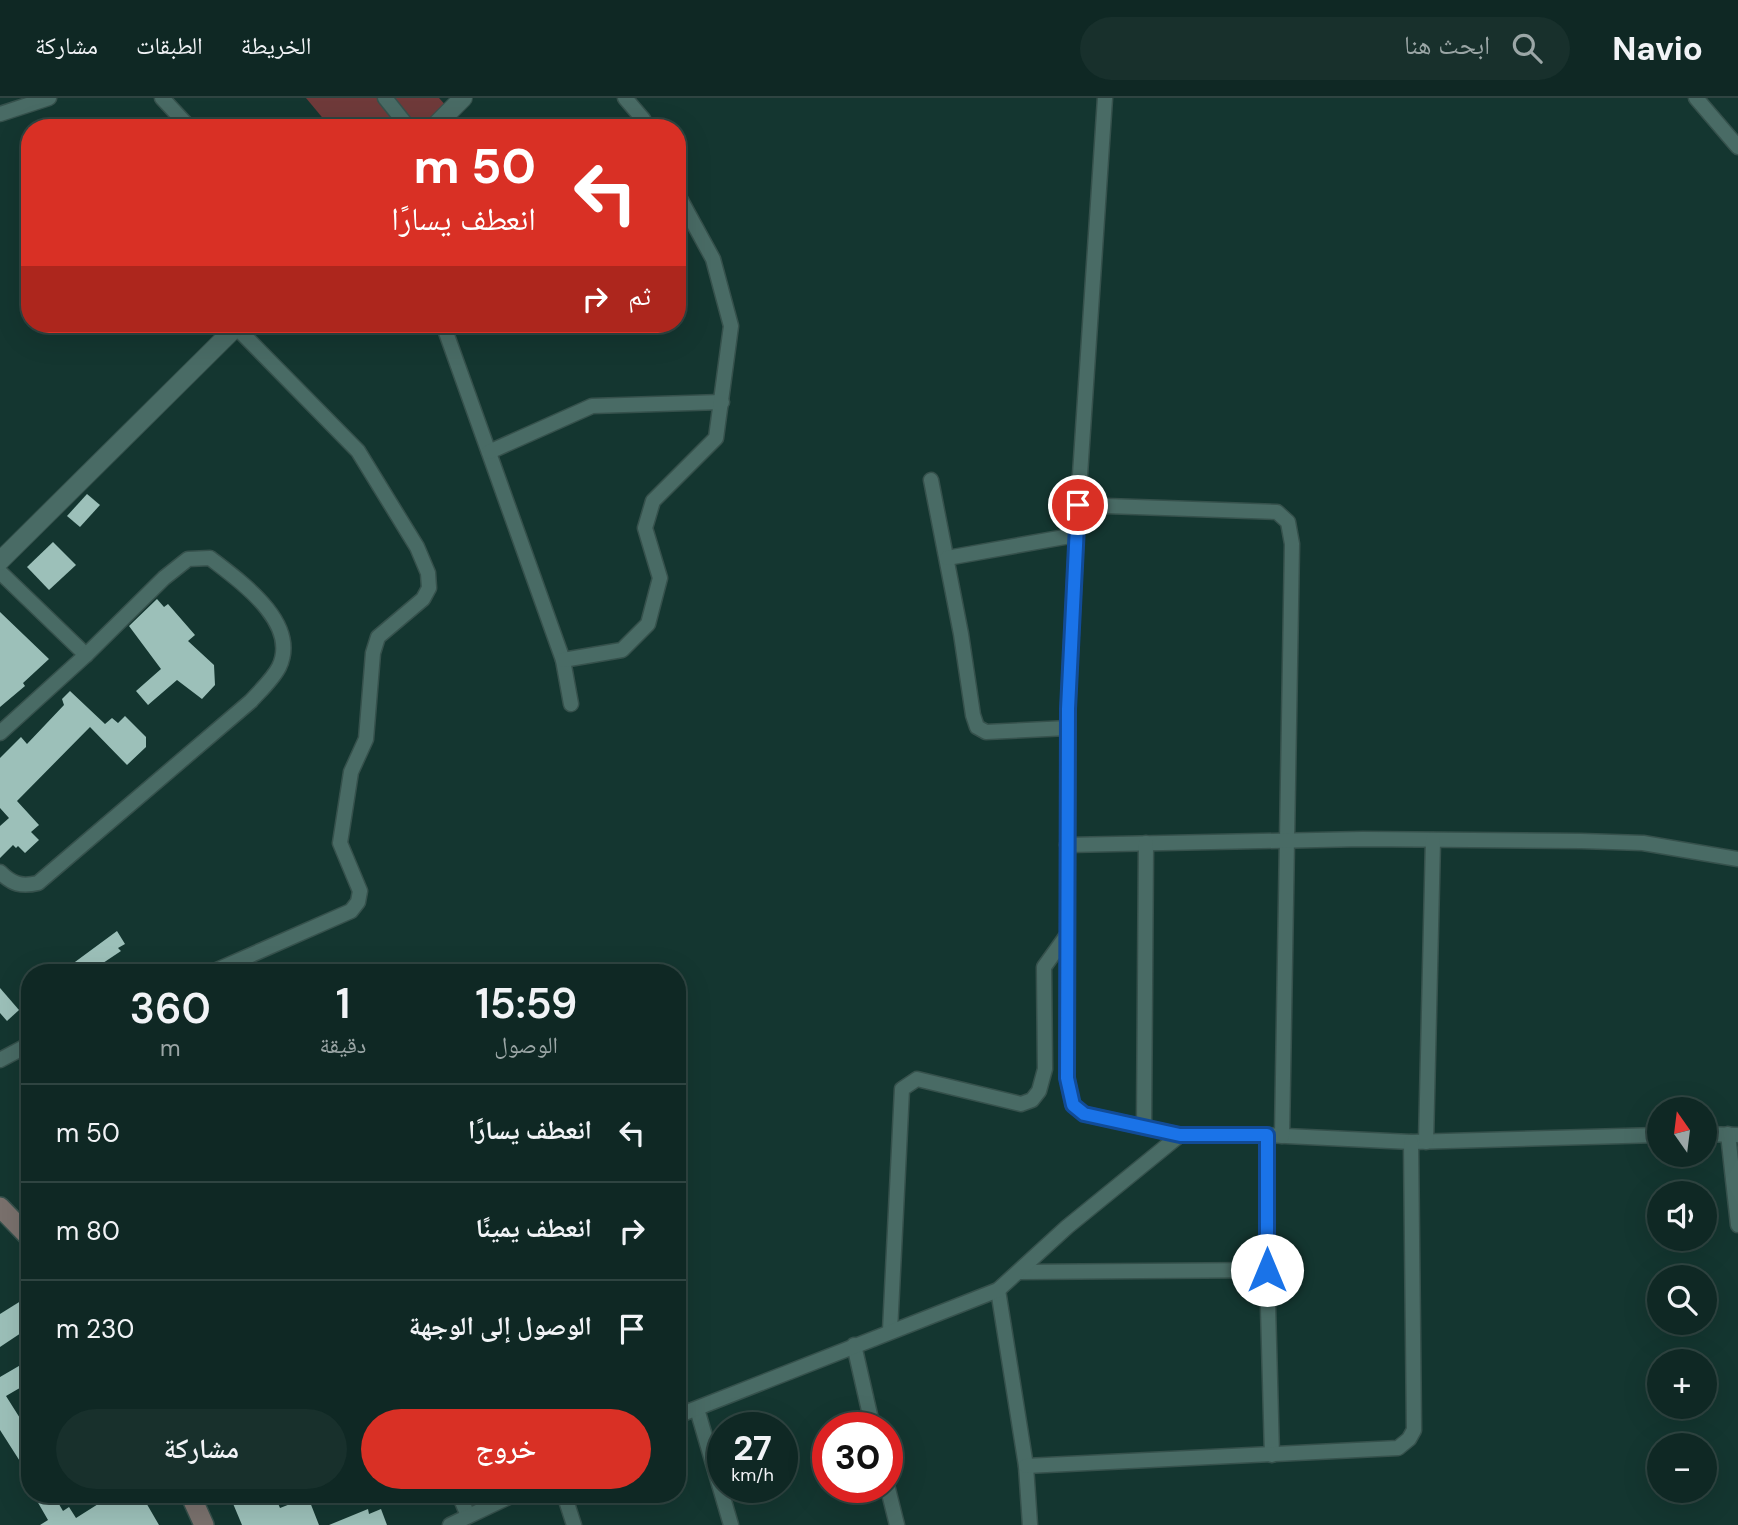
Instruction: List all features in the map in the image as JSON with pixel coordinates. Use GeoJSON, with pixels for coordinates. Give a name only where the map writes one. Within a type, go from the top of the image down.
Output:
{"type":"FeatureCollection","features":[{"type":"Feature","properties":{"kind":"main road"},"geometry":{"type":"LineString","coordinates":[[0,1207],[21,1229]]}},
{"type":"Feature","properties":{"kind":"main road"},"geometry":{"type":"LineString","coordinates":[[194,1503],[204,1525]]}},
{"type":"Feature","properties":{"kind":"street"},"geometry":{"type":"LineString","coordinates":[[0,114],[49,98]]}},
{"type":"Feature","properties":{"kind":"street"},"geometry":{"type":"LineString","coordinates":[[162,98],[182,119]]}},
{"type":"Feature","properties":{"kind":"street"},"geometry":{"type":"LineString","coordinates":[[385,98],[401,119]]}},
{"type":"Feature","properties":{"kind":"street"},"geometry":{"type":"LineString","coordinates":[[442,119],[463,98]]}},
{"type":"Feature","properties":{"kind":"street"},"geometry":{"type":"LineString","coordinates":[[625,98],[643,119]]}},
{"type":"Feature","properties":{"kind":"street"},"geometry":{"type":"LineString","coordinates":[[1105,98],[1076,535],[1068,728],[1067,1078],[1073,1105],[1084,1114],[1180,1135],[1267,1135],[1419,1142],[1647,1135]]}},
{"type":"Feature","properties":{"kind":"street"},"geometry":{"type":"LineString","coordinates":[[1696,98],[1738,147]]}},
{"type":"Feature","properties":{"kind":"street"},"geometry":{"type":"LineString","coordinates":[[563,660],[622,650],[648,624],[660,578],[645,528],[653,501],[716,438],[731,326],[713,259],[686,210]]}},
{"type":"Feature","properties":{"kind":"street"},"geometry":{"type":"LineString","coordinates":[[0,561],[231,333]]}},
{"type":"Feature","properties":{"kind":"street"},"geometry":{"type":"LineString","coordinates":[[230,964],[351,911],[358,902],[360,891],[340,844],[351,772],[366,738],[373,653],[378,637],[423,599],[429,588],[428,573],[416,547],[358,451],[245,333]]}},
{"type":"Feature","properties":{"kind":"street"},"geometry":{"type":"LineString","coordinates":[[446,333],[563,660],[571,704]]}},
{"type":"Feature","properties":{"kind":"street"},"geometry":{"type":"LineString","coordinates":[[489,452],[592,406],[722,402]]}},
{"type":"Feature","properties":{"kind":"street"},"geometry":{"type":"LineString","coordinates":[[931,480],[976,727],[986,732],[1068,728]]}},
{"type":"Feature","properties":{"kind":"street"},"geometry":{"type":"LineString","coordinates":[[1078,505],[1277,512],[1288,522],[1292,544],[1282,1136]]}},
{"type":"Feature","properties":{"kind":"street"},"geometry":{"type":"LineString","coordinates":[[947,558],[1076,535]]}},
{"type":"Feature","properties":{"kind":"street"},"geometry":{"type":"LineString","coordinates":[[0,733],[164,578],[188,559],[211,558],[243,584],[279,624],[285,648],[278,669],[251,701],[38,883],[24,886],[9,881],[0,872]]}},
{"type":"Feature","properties":{"kind":"street"},"geometry":{"type":"LineString","coordinates":[[0,572],[86,654]]}},
{"type":"Feature","properties":{"kind":"street"},"geometry":{"type":"LineString","coordinates":[[1026,1466],[1398,1448],[1409,1439],[1414,1430],[1419,1142],[1433,840]]}},
{"type":"Feature","properties":{"kind":"street"},"geometry":{"type":"LineString","coordinates":[[1067,845],[1433,840],[1643,843],[1738,859]]}},
{"type":"Feature","properties":{"kind":"street"},"geometry":{"type":"LineString","coordinates":[[1144,1127],[1146,843]]}},
{"type":"Feature","properties":{"kind":"street"},"geometry":{"type":"LineString","coordinates":[[890,1331],[902,1089],[916,1079],[1021,1104],[1032,1100],[1039,1091],[1045,1069],[1044,967],[1067,936]]}},
{"type":"Feature","properties":{"kind":"street"},"geometry":{"type":"LineString","coordinates":[[0,1059],[21,1048]]}},
{"type":"Feature","properties":{"kind":"street"},"geometry":{"type":"LineString","coordinates":[[1733,1134],[1738,1225]]}},
{"type":"Feature","properties":{"kind":"street"},"geometry":{"type":"LineString","coordinates":[[686,1412],[998,1290],[1068,1227],[1180,1135]]}},
{"type":"Feature","properties":{"kind":"street"},"geometry":{"type":"LineString","coordinates":[[1267,1135],[1267,1270],[1272,1455]]}},
{"type":"Feature","properties":{"kind":"street"},"geometry":{"type":"LineString","coordinates":[[1019,1272],[1267,1270]]}},
{"type":"Feature","properties":{"kind":"street"},"geometry":{"type":"LineString","coordinates":[[998,1290],[1026,1466],[1030,1525]]}},
{"type":"Feature","properties":{"kind":"street"},"geometry":{"type":"LineString","coordinates":[[853,1345],[869,1412]]}},
{"type":"Feature","properties":{"kind":"street"},"geometry":{"type":"LineString","coordinates":[[697,1409],[731,1525]]}},
{"type":"Feature","properties":{"kind":"street"},"geometry":{"type":"LineString","coordinates":[[463,1503],[468,1517]]}},
{"type":"Feature","properties":{"kind":"street"},"geometry":{"type":"LineString","coordinates":[[450,1525],[497,1503]]}},
{"type":"Feature","properties":{"kind":"street"},"geometry":{"type":"LineString","coordinates":[[567,1503],[574,1525]]}},
{"type":"Feature","properties":{"kind":"street"},"geometry":{"type":"LineString","coordinates":[[892,1503],[897,1525]]}},
{"type":"Feature","properties":{"kind":"shaded area"},"geometry":{"type":"Polygon","coordinates":[[[306,98],[439,98],[449,109],[437,119],[324,119],[306,98]]]}},
{"type":"Feature","properties":{"kind":"building"},"geometry":{"type":"Polygon","coordinates":[[[87,494],[100,505],[80,527],[67,516],[87,494]]]}},
{"type":"Feature","properties":{"kind":"building"},"geometry":{"type":"Polygon","coordinates":[[[53,542],[76,565],[49,590],[27,567],[53,542]]]}},
{"type":"Feature","properties":{"kind":"building"},"geometry":{"type":"Polygon","coordinates":[[[157,599],[164,607],[168,604],[195,635],[188,641],[214,665],[215,685],[202,699],[177,680],[148,705],[136,691],[161,669],[129,626],[157,599]]]}},
{"type":"Feature","properties":{"kind":"building"},"geometry":{"type":"Polygon","coordinates":[[[0,612],[49,659],[23,683],[25,686],[0,707],[0,612]]]}},
{"type":"Feature","properties":{"kind":"building"},"geometry":{"type":"Polygon","coordinates":[[[70,691],[105,724],[112,718],[118,723],[125,716],[146,737],[146,747],[127,765],[90,727],[17,801],[39,825],[31,832],[39,840],[25,853],[13,845],[0,858],[0,826],[9,818],[0,808],[0,758],[21,737],[27,744],[64,705],[62,699],[70,691]]]}},
{"type":"Feature","properties":{"kind":"building"},"geometry":{"type":"Polygon","coordinates":[[[117,931],[125,944],[118,948],[121,951],[104,964],[72,964],[117,931]]]}},
{"type":"Feature","properties":{"kind":"building"},"geometry":{"type":"Polygon","coordinates":[[[0,988],[19,1010],[7,1021],[0,1013],[0,988]]]}},
{"type":"Feature","properties":{"kind":"building"},"geometry":{"type":"Polygon","coordinates":[[[21,1301],[21,1333],[0,1347],[0,1314],[21,1301]]]}},
{"type":"Feature","properties":{"kind":"building"},"geometry":{"type":"Polygon","coordinates":[[[21,1365],[21,1387],[6,1396],[21,1420],[21,1463],[0,1430],[0,1377],[21,1365]]]}},
{"type":"Feature","properties":{"kind":"building"},"geometry":{"type":"Polygon","coordinates":[[[38,1503],[58,1503],[63,1511],[69,1507],[76,1518],[100,1503],[146,1503],[159,1525],[40,1525],[48,1520],[38,1503]]]}},
{"type":"Feature","properties":{"kind":"building"},"geometry":{"type":"Polygon","coordinates":[[[233,1503],[278,1503],[280,1508],[293,1503],[310,1503],[319,1525],[242,1525],[233,1503]]]}},
{"type":"Feature","properties":{"kind":"building"},"geometry":{"type":"Polygon","coordinates":[[[368,1509],[369,1514],[381,1509],[387,1525],[329,1525],[368,1509]]]}},
{"type":"Feature","properties":{"kind":"route"},"geometry":{"type":"LineString","coordinates":[[1078,505],[1068,709],[1067,1078],[1073,1105],[1084,1114],[1180,1135],[1267,1135],[1267,1270]]}}]}
